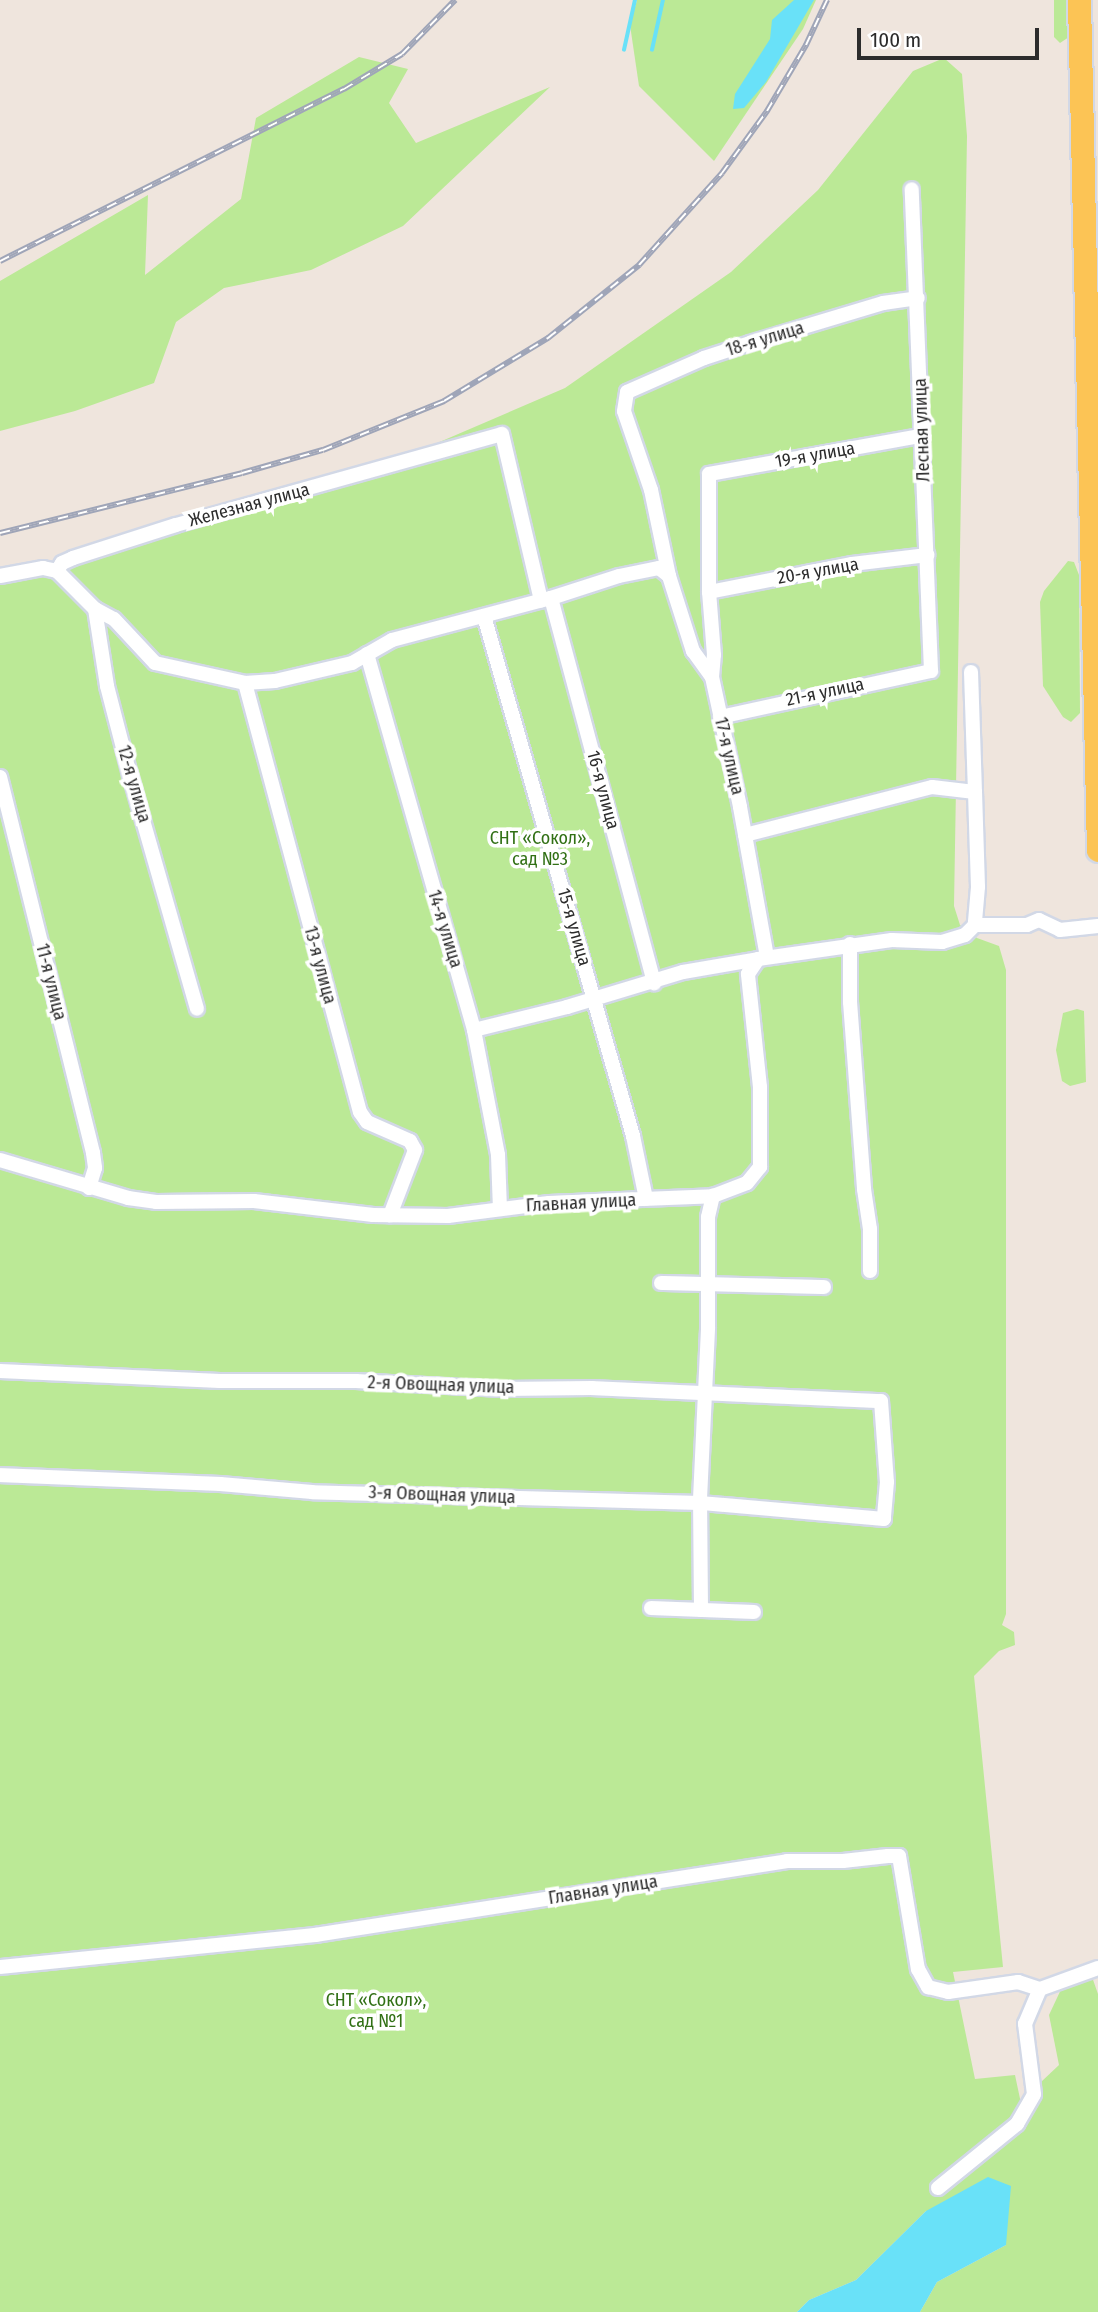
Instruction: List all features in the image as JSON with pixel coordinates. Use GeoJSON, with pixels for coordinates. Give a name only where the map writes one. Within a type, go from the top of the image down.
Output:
{"type":"FeatureCollection","features":[{"type":"Feature","properties":{"kind":"main road"},"geometry":{"type":"LineString","coordinates":[[1079,0],[1098,850]]}},
{"type":"Feature","properties":{"kind":"main road"},"geometry":{"type":"LineString","coordinates":[[1095,0],[1098,194]]}},
{"type":"Feature","properties":{"kind":"street","name":"Лесная улица"},"geometry":{"type":"LineString","coordinates":[[912,189],[931,671]]}},
{"type":"Feature","properties":{"kind":"street","name":"18-я улица"},"geometry":{"type":"LineString","coordinates":[[624,402],[627,391],[704,358],[861,309],[918,298]]}},
{"type":"Feature","properties":{"kind":"street","name":"17-я улица"},"geometry":{"type":"LineString","coordinates":[[624,402],[651,490],[664,572],[693,651],[712,677],[745,835],[762,958]]}},
{"type":"Feature","properties":{"kind":"street","name":"Железная улица"},"geometry":{"type":"LineString","coordinates":[[0,576],[43,568],[57,571],[62,563],[73,558],[176,526],[502,434]]}},
{"type":"Feature","properties":{"kind":"street","name":"16-я улица"},"geometry":{"type":"LineString","coordinates":[[502,434],[654,983]]}},
{"type":"Feature","properties":{"kind":"street","name":"19-я улица"},"geometry":{"type":"LineString","coordinates":[[709,592],[709,474],[922,436]]}},
{"type":"Feature","properties":{"kind":"street","name":"20-я улица"},"geometry":{"type":"LineString","coordinates":[[709,592],[852,564],[927,555]]}},
{"type":"Feature","properties":{"kind":"street"},"geometry":{"type":"LineString","coordinates":[[57,571],[95,609],[114,619],[155,663],[245,683],[275,681],[352,663],[392,640],[546,599],[620,576],[664,572]]}},
{"type":"Feature","properties":{"kind":"street"},"geometry":{"type":"LineString","coordinates":[[709,592],[714,655],[712,677]]}},
{"type":"Feature","properties":{"kind":"street","name":"12-я улица"},"geometry":{"type":"LineString","coordinates":[[95,609],[107,686],[197,1009]]}},
{"type":"Feature","properties":{"kind":"street","name":"15-я улица"},"geometry":{"type":"LineString","coordinates":[[484,616],[595,999],[633,1136],[646,1199]]}},
{"type":"Feature","properties":{"kind":"street","name":"14-я улица"},"geometry":{"type":"LineString","coordinates":[[367,654],[474,1030],[498,1155],[500,1209]]}},
{"type":"Feature","properties":{"kind":"street","name":"21-я улица"},"geometry":{"type":"LineString","coordinates":[[720,717],[931,671]]}},
{"type":"Feature","properties":{"kind":"street"},"geometry":{"type":"LineString","coordinates":[[474,1030],[654,983],[683,972],[850,944],[892,940],[942,942],[965,935],[975,925],[978,887],[971,672]]}},
{"type":"Feature","properties":{"kind":"street","name":"13-я улица"},"geometry":{"type":"LineString","coordinates":[[245,683],[360,1112],[367,1122],[410,1141],[415,1150],[390,1215]]}},
{"type":"Feature","properties":{"kind":"street","name":"11-я улица"},"geometry":{"type":"LineString","coordinates":[[0,777],[93,1153],[95,1168],[89,1188]]}},
{"type":"Feature","properties":{"kind":"street"},"geometry":{"type":"LineString","coordinates":[[745,835],[932,787],[975,792]]}},
{"type":"Feature","properties":{"kind":"street"},"geometry":{"type":"LineString","coordinates":[[975,925],[1027,925],[1039,920],[1060,930],[1098,926]]}},
{"type":"Feature","properties":{"kind":"street"},"geometry":{"type":"LineString","coordinates":[[850,944],[850,1002],[863,1189],[870,1229],[870,1270]]}},
{"type":"Feature","properties":{"kind":"street","name":"Главная улица"},"geometry":{"type":"LineString","coordinates":[[0,1160],[128,1199],[156,1202],[254,1202],[390,1215],[448,1216],[549,1203],[713,1196],[747,1183],[760,1167],[760,1087],[748,974],[762,958]]}},
{"type":"Feature","properties":{"kind":"street"},"geometry":{"type":"LineString","coordinates":[[701,1610],[700,1503],[708,1217],[713,1196]]}},
{"type":"Feature","properties":{"kind":"street"},"geometry":{"type":"LineString","coordinates":[[661,1283],[824,1287]]}},
{"type":"Feature","properties":{"kind":"street","name":"2-я Овощная улица"},"geometry":{"type":"LineString","coordinates":[[0,1371],[220,1381],[356,1381],[881,1401],[887,1482],[884,1519]]}},
{"type":"Feature","properties":{"kind":"street","name":"3-я Овощная улица"},"geometry":{"type":"LineString","coordinates":[[0,1475],[219,1484],[312,1492],[700,1503],[884,1519]]}},
{"type":"Feature","properties":{"kind":"street"},"geometry":{"type":"LineString","coordinates":[[651,1608],[754,1612]]}},
{"type":"Feature","properties":{"kind":"street","name":"Главная улица"},"geometry":{"type":"LineString","coordinates":[[0,1967],[315,1935],[787,1861],[843,1861],[899,1856],[918,1969],[928,1987],[948,1992],[1018,1982],[1040,1989],[1098,1968]]}},
{"type":"Feature","properties":{"kind":"street"},"geometry":{"type":"LineString","coordinates":[[937,2188],[1017,2124],[1034,2094],[1025,2024],[1040,1989]]}},
{"type":"Feature","properties":{"kind":"green space"},"geometry":{"type":"Polygon","coordinates":[[[637,0],[816,0],[803,29],[714,161],[639,86],[630,25],[637,0]]]}},
{"type":"Feature","properties":{"kind":"green space"},"geometry":{"type":"Polygon","coordinates":[[[1054,0],[1068,0],[1069,37],[1060,43],[1054,37],[1054,0]]]}},
{"type":"Feature","properties":{"kind":"green space"},"geometry":{"type":"Polygon","coordinates":[[[359,57],[408,69],[389,103],[416,143],[550,87],[403,226],[311,270],[224,288],[176,322],[154,383],[75,411],[0,431],[0,281],[148,195],[145,275],[241,199],[256,118],[359,57]]]}},
{"type":"Feature","properties":{"kind":"green space"},"geometry":{"type":"Polygon","coordinates":[[[944,58],[962,74],[967,136],[954,906],[960,925],[977,938],[999,946],[1006,970],[1006,1614],[1002,1625],[1014,1632],[1015,1645],[999,1651],[974,1676],[1003,1967],[953,1972],[975,2079],[1015,2075],[1026,2127],[1041,2094],[1041,2082],[1059,2065],[1049,2015],[1064,1983],[1091,1974],[1098,1994],[1098,2312],[920,2312],[937,2282],[1006,2245],[926,2211],[856,2280],[809,2300],[797,2312],[0,2312],[0,574],[201,525],[386,465],[565,388],[731,272],[818,190],[913,71],[944,58]]]}},
{"type":"Feature","properties":{"kind":"green space"},"geometry":{"type":"Polygon","coordinates":[[[1068,561],[1074,562],[1079,575],[1080,713],[1071,722],[1063,717],[1043,686],[1040,602],[1044,591],[1068,561]]]}},
{"type":"Feature","properties":{"kind":"green space"},"geometry":{"type":"Polygon","coordinates":[[[1077,1009],[1084,1011],[1086,1082],[1070,1086],[1062,1081],[1056,1050],[1063,1013],[1077,1009]]]}},
{"type":"Feature","properties":{"kind":"water"},"geometry":{"type":"Polygon","coordinates":[[[794,0],[814,0],[766,82],[744,108],[733,109],[735,94],[770,39],[772,20],[794,0]]]}},
{"type":"Feature","properties":{"kind":"water"},"geometry":{"type":"Polygon","coordinates":[[[988,2177],[1011,2186],[1006,2245],[937,2282],[920,2312],[797,2312],[809,2300],[856,2280],[926,2211],[988,2177]]]}},
{"type":"Feature","properties":{"kind":"waterway"},"geometry":{"type":"LineString","coordinates":[[624,50],[635,0]]}},
{"type":"Feature","properties":{"kind":"waterway"},"geometry":{"type":"LineString","coordinates":[[652,50],[663,0]]}},
{"type":"Feature","properties":{"kind":"railway"},"geometry":{"type":"LineString","coordinates":[[0,261],[344,89],[402,54],[455,0]]}},
{"type":"Feature","properties":{"kind":"railway"},"geometry":{"type":"LineString","coordinates":[[0,533],[242,473],[323,450],[444,401],[548,338],[639,265],[722,173],[767,111],[806,45],[827,0]]}},
{"type":"Feature","properties":{"kind":"park label","name":"СНТ «Сокол», сад №3"},"geometry":{"type":"Point","coordinates":[540,849]}},
{"type":"Feature","properties":{"kind":"park label","name":"СНТ «Сокол», сад №1"},"geometry":{"type":"Point","coordinates":[376,2011]}}]}
